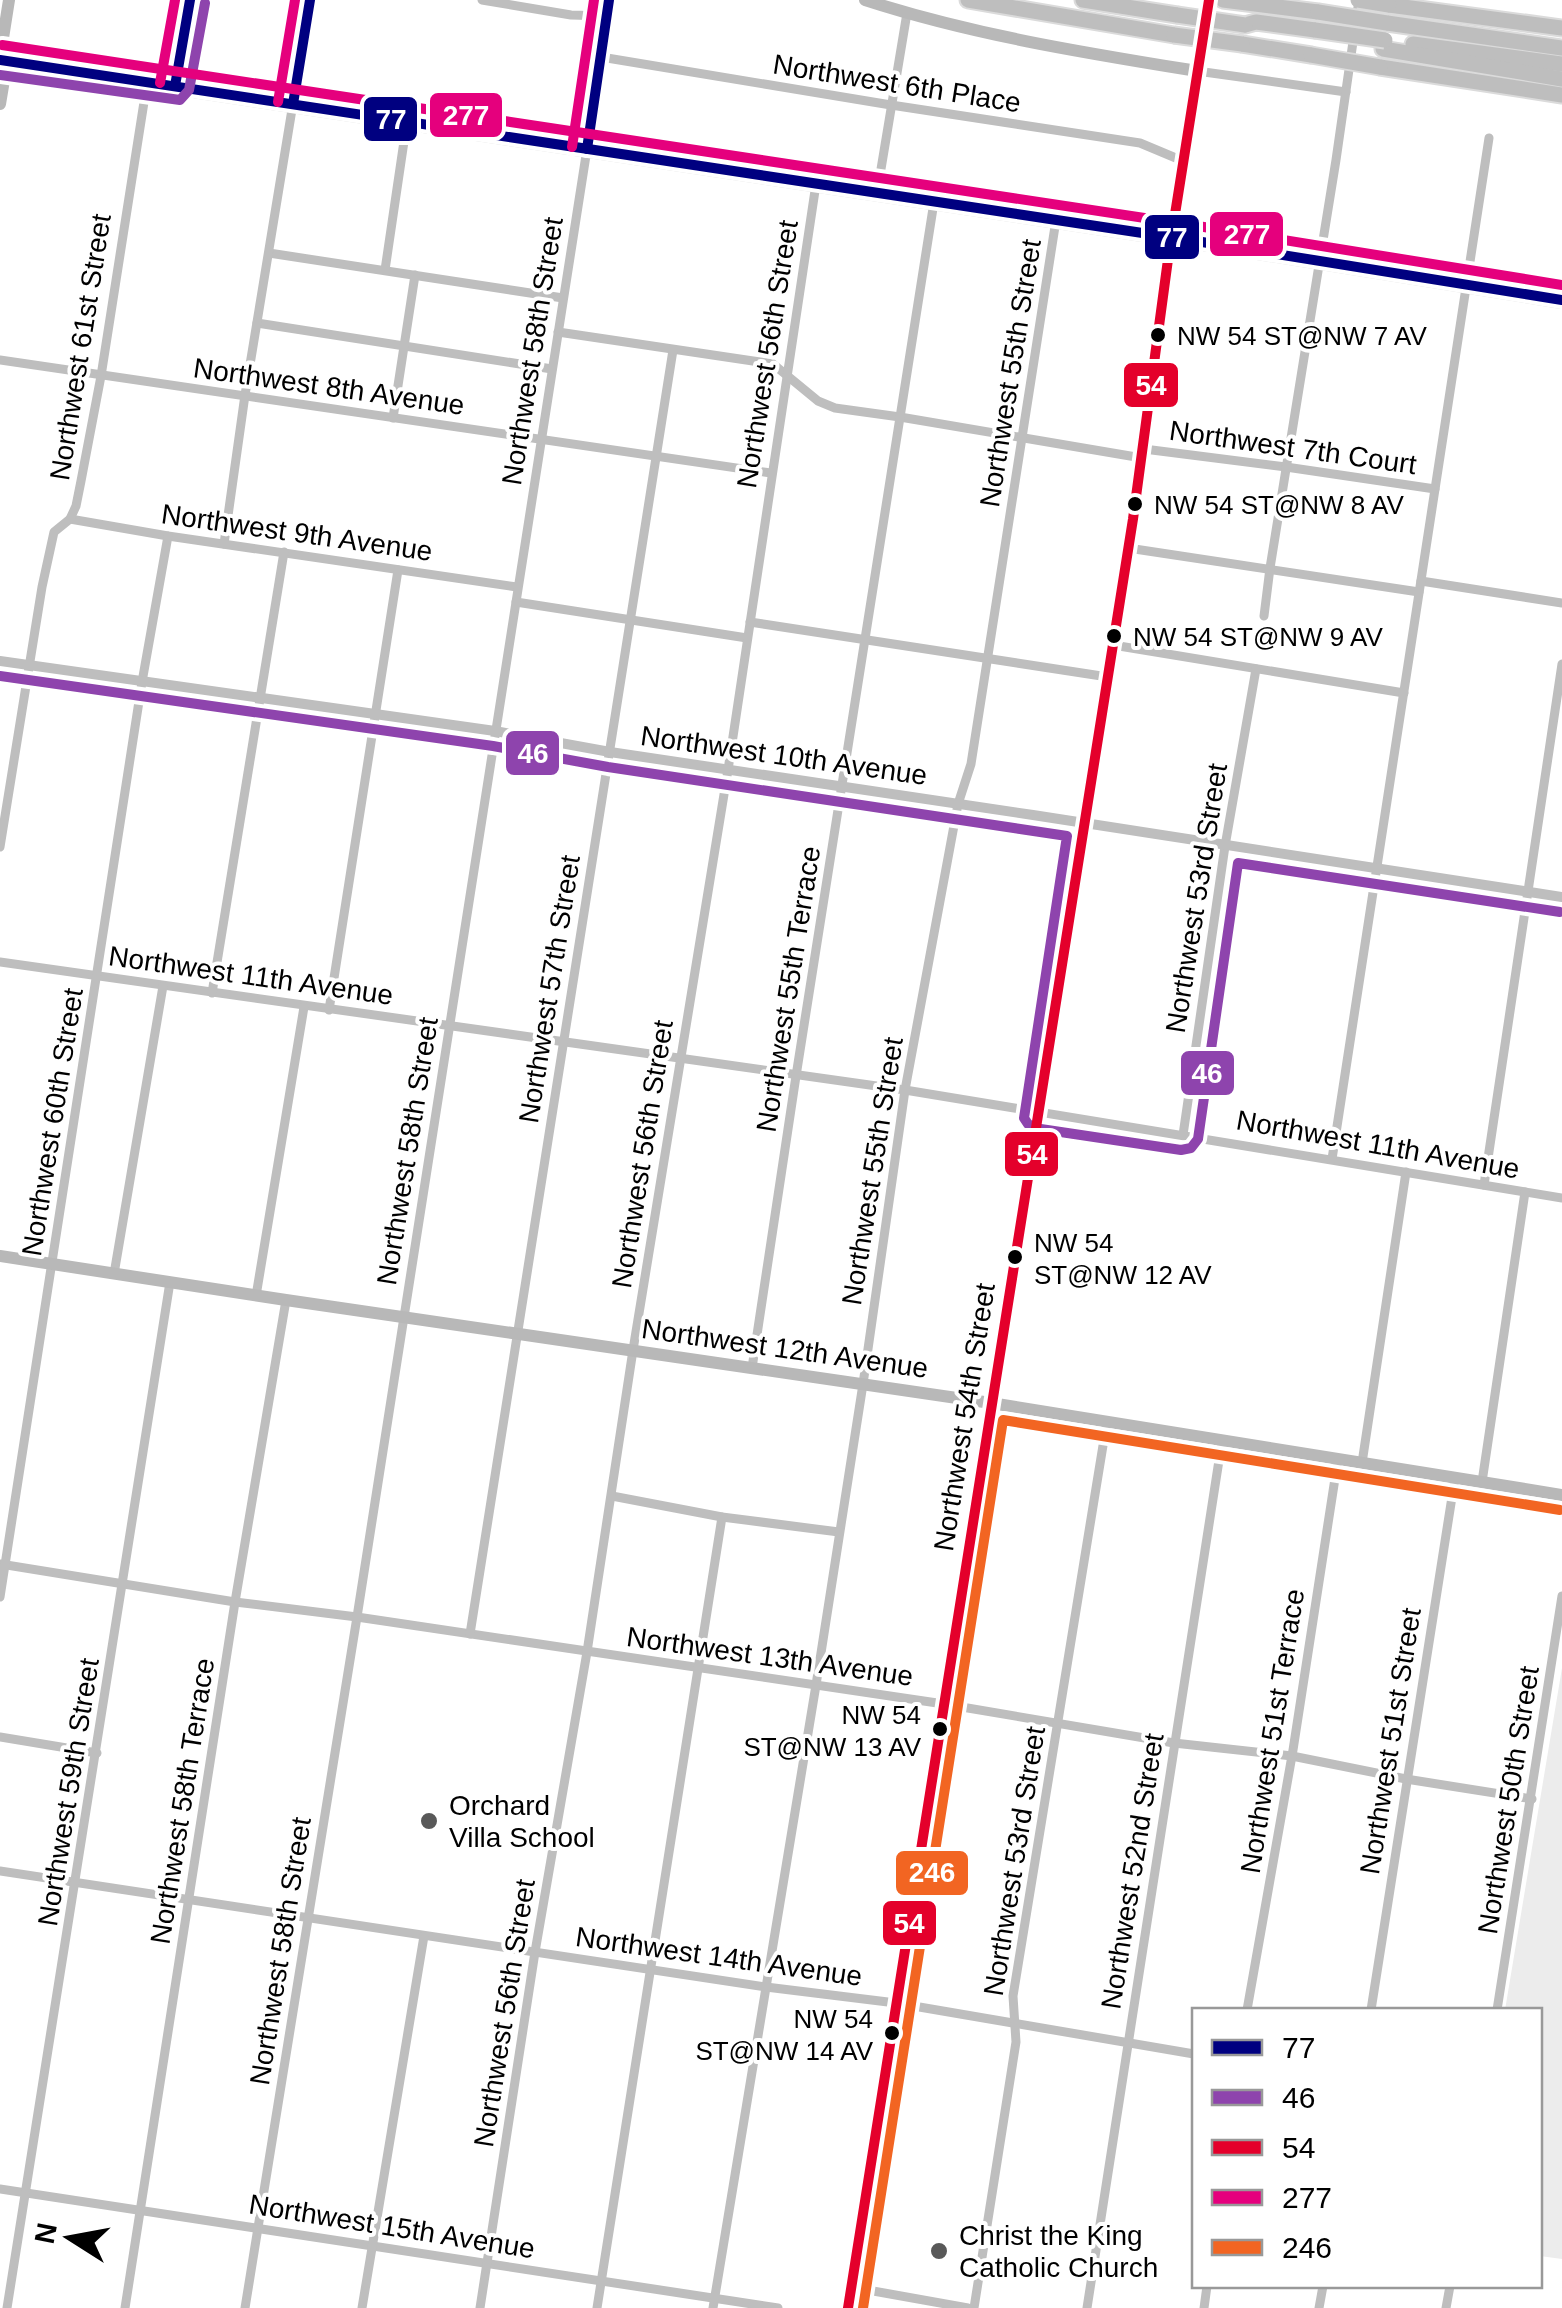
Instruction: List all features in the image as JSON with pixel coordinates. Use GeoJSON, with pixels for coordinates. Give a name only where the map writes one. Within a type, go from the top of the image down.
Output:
{"type":"FeatureCollection","features":[{"type":"Feature","properties":{"kind":"highway"},"geometry":{"type":"LineString","coordinates":[[968,0],[1562,95]]}},
{"type":"Feature","properties":{"kind":"highway"},"geometry":{"type":"LineString","coordinates":[[1082,0],[1245,25],[1387,23],[1545,46],[1562,52]]}},
{"type":"Feature","properties":{"kind":"highway"},"geometry":{"type":"LineString","coordinates":[[1223,0],[1384,45],[1562,79]]}},
{"type":"Feature","properties":{"kind":"highway"},"geometry":{"type":"LineString","coordinates":[[1359,0],[1562,28]]}},
{"type":"Feature","properties":{"kind":"highway"},"geometry":{"type":"LineString","coordinates":[[1384,45],[1562,64]]}},
{"type":"Feature","properties":{"kind":"main road"},"geometry":{"type":"LineString","coordinates":[[0,104],[4,80],[0,60],[9,0]]}},
{"type":"Feature","properties":{"kind":"main road"},"geometry":{"type":"LineString","coordinates":[[865,0],[907,14],[1197,71]]}},
{"type":"Feature","properties":{"kind":"main road","name":"Northwest 54th Street"},"geometry":{"type":"LineString","coordinates":[[848,2308],[1108,677],[1143,453],[1170,238],[1209,0]]}},
{"type":"Feature","properties":{"kind":"main road"},"geometry":{"type":"LineString","coordinates":[[0,60],[1562,300]]}},
{"type":"Feature","properties":{"kind":"main road","name":"Northwest 12th Avenue"},"geometry":{"type":"LineString","coordinates":[[0,1256],[991,1403],[1562,1495]]}},
{"type":"Feature","properties":{"kind":"street"},"geometry":{"type":"LineString","coordinates":[[224,544],[310,0]]}},
{"type":"Feature","properties":{"kind":"street"},"geometry":{"type":"LineString","coordinates":[[482,0],[571,15],[607,16]]}},
{"type":"Feature","properties":{"kind":"street","name":"Northwest 58th Street"},"geometry":{"type":"LineString","coordinates":[[245,2308],[609,0]]}},
{"type":"Feature","properties":{"kind":"street"},"geometry":{"type":"LineString","coordinates":[[1264,616],[1359,0]]}},
{"type":"Feature","properties":{"kind":"street"},"geometry":{"type":"LineString","coordinates":[[877,193],[907,14]]}},
{"type":"Feature","properties":{"kind":"street","name":"Northwest 6th Place"},"geometry":{"type":"LineString","coordinates":[[601,57],[1140,144],[1183,161]]}},
{"type":"Feature","properties":{"kind":"street"},"geometry":{"type":"LineString","coordinates":[[1197,71],[1346,92]]}},
{"type":"Feature","properties":{"kind":"street","name":"Northwest 61st Street"},"geometry":{"type":"LineString","coordinates":[[0,847],[54,532],[70,519],[76,506],[101,376],[147,83]]}},
{"type":"Feature","properties":{"kind":"street"},"geometry":{"type":"LineString","coordinates":[[385,270],[407,122]]}},
{"type":"Feature","properties":{"kind":"street"},"geometry":{"type":"LineString","coordinates":[[1332,1159],[1490,138]]}},
{"type":"Feature","properties":{"kind":"street","name":"Northwest 56th Street"},"geometry":{"type":"LineString","coordinates":[[480,2308],[728,770],[816,184]]}},
{"type":"Feature","properties":{"kind":"street","name":"Northwest 55th Terrace"},"geometry":{"type":"LineString","coordinates":[[752,1368],[934,202]]}},
{"type":"Feature","properties":{"kind":"street","name":"Northwest 55th Street"},"geometry":{"type":"LineString","coordinates":[[714,2303],[816,1685],[905,1090],[958,804],[971,764],[1056,220]]}},
{"type":"Feature","properties":{"kind":"street"},"geometry":{"type":"LineString","coordinates":[[269,253],[563,298]]}},
{"type":"Feature","properties":{"kind":"street"},"geometry":{"type":"LineString","coordinates":[[392,418],[415,275]]}},
{"type":"Feature","properties":{"kind":"street"},"geometry":{"type":"LineString","coordinates":[[257,324],[552,369]]}},
{"type":"Feature","properties":{"kind":"street","name":"Northwest 7th Court"},"geometry":{"type":"LineString","coordinates":[[558,332],[773,364],[818,401],[835,408],[1022,438],[1286,467],[1436,489]]}},
{"type":"Feature","properties":{"kind":"street","name":"Northwest 57th Street"},"geometry":{"type":"LineString","coordinates":[[470,1634],[673,350]]}},
{"type":"Feature","properties":{"kind":"street","name":"Northwest 8th Avenue"},"geometry":{"type":"LineString","coordinates":[[0,360],[771,473]]}},
{"type":"Feature","properties":{"kind":"street","name":"Northwest 9th Avenue"},"geometry":{"type":"LineString","coordinates":[[70,519],[517,587]]}},
{"type":"Feature","properties":{"kind":"street","name":"Northwest 60th Street"},"geometry":{"type":"LineString","coordinates":[[0,1598],[2,1564],[168,536]]}},
{"type":"Feature","properties":{"kind":"street"},"geometry":{"type":"LineString","coordinates":[[1128,548],[1420,592]]}},
{"type":"Feature","properties":{"kind":"street"},"geometry":{"type":"LineString","coordinates":[[212,993],[284,552]]}},
{"type":"Feature","properties":{"kind":"street"},"geometry":{"type":"LineString","coordinates":[[329,1010],[398,570]]}},
{"type":"Feature","properties":{"kind":"street"},"geometry":{"type":"LineString","coordinates":[[1421,580],[1562,603]]}},
{"type":"Feature","properties":{"kind":"street"},"geometry":{"type":"LineString","coordinates":[[516,602],[748,638]]}},
{"type":"Feature","properties":{"kind":"street"},"geometry":{"type":"LineString","coordinates":[[750,622],[1108,677]]}},
{"type":"Feature","properties":{"kind":"street"},"geometry":{"type":"LineString","coordinates":[[1113,645],[1404,693]]}},
{"type":"Feature","properties":{"kind":"street","name":"Northwest 10th Avenue"},"geometry":{"type":"LineString","coordinates":[[0,660],[494,731],[1562,897]]}},
{"type":"Feature","properties":{"kind":"street"},"geometry":{"type":"LineString","coordinates":[[1484,1185],[1562,664]]}},
{"type":"Feature","properties":{"kind":"street","name":"Northwest 53rd Street"},"geometry":{"type":"LineString","coordinates":[[1183,1134],[1225,846],[1256,669]]}},
{"type":"Feature","properties":{"kind":"street","name":"Northwest 11th Avenue"},"geometry":{"type":"LineString","coordinates":[[0,962],[905,1090],[1562,1198]]}},
{"type":"Feature","properties":{"kind":"street"},"geometry":{"type":"LineString","coordinates":[[114,1274],[163,986]]}},
{"type":"Feature","properties":{"kind":"street"},"geometry":{"type":"LineString","coordinates":[[256,1296],[304,1007]]}},
{"type":"Feature","properties":{"kind":"street"},"geometry":{"type":"LineString","coordinates":[[1362,1463],[1406,1172]]}},
{"type":"Feature","properties":{"kind":"street"},"geometry":{"type":"LineString","coordinates":[[1482,1482],[1525,1192]]}},
{"type":"Feature","properties":{"kind":"street","name":"Northwest 59th Street"},"geometry":{"type":"LineString","coordinates":[[7,2308],[170,1282]]}},
{"type":"Feature","properties":{"kind":"street","name":"Northwest 58th Terrace"},"geometry":{"type":"LineString","coordinates":[[126,2308],[235,1602],[286,1300]]}},
{"type":"Feature","properties":{"kind":"street","name":"Northwest 53rd Street"},"geometry":{"type":"LineString","coordinates":[[971,2308],[1016,2042],[1013,1996],[1108,1421]]}},
{"type":"Feature","properties":{"kind":"street","name":"Northwest 52nd Street"},"geometry":{"type":"LineString","coordinates":[[1087,2308],[1222,1442]]}},
{"type":"Feature","properties":{"kind":"street","name":"Northwest 51st Terrace"},"geometry":{"type":"LineString","coordinates":[[1247,2008],[1338,1459]]}},
{"type":"Feature","properties":{"kind":"street","name":"Northwest 51st Street"},"geometry":{"type":"LineString","coordinates":[[1371,2008],[1455,1478]]}},
{"type":"Feature","properties":{"kind":"street"},"geometry":{"type":"LineString","coordinates":[[612,1496],[839,1532]]}},
{"type":"Feature","properties":{"kind":"street"},"geometry":{"type":"LineString","coordinates":[[597,2308],[722,1516]]}},
{"type":"Feature","properties":{"kind":"street","name":"Northwest 13th Avenue"},"geometry":{"type":"LineString","coordinates":[[2,1564],[235,1602],[944,1704],[1174,1743],[1292,1756],[1532,1799]]}},
{"type":"Feature","properties":{"kind":"street","name":"Northwest 50th Street"},"geometry":{"type":"LineString","coordinates":[[1497,2008],[1562,1596]]}},
{"type":"Feature","properties":{"kind":"street"},"geometry":{"type":"LineString","coordinates":[[0,1737],[97,1754]]}},
{"type":"Feature","properties":{"kind":"street","name":"Northwest 14th Avenue"},"geometry":{"type":"LineString","coordinates":[[0,1871],[766,1988],[896,2003],[1192,2054]]}},
{"type":"Feature","properties":{"kind":"street"},"geometry":{"type":"LineString","coordinates":[[362,2308],[424,1936]]}},
{"type":"Feature","properties":{"kind":"street","name":"Northwest 15th Avenue"},"geometry":{"type":"LineString","coordinates":[[0,2189],[602,2280],[714,2303],[778,2308]]}},
{"type":"Feature","properties":{"kind":"street"},"geometry":{"type":"LineString","coordinates":[[851,2287],[971,2308]]}},
{"type":"Feature","properties":{"kind":"shaded area"},"geometry":{"type":"Polygon","coordinates":[[[1562,1668],[1562,2259],[1542,2256],[1542,2008],[1505,2008],[1562,1668]]]}},
{"type":"Feature","properties":{"kind":"transit line","name":"277"},"geometry":{"type":"LineString","coordinates":[[160,83],[175,0]]}},
{"type":"Feature","properties":{"kind":"transit line","name":"77"},"geometry":{"type":"LineString","coordinates":[[175,86],[190,0]]}},
{"type":"Feature","properties":{"kind":"transit line","name":"277"},"geometry":{"type":"LineString","coordinates":[[278,102],[295,0]]}},
{"type":"Feature","properties":{"kind":"transit line","name":"77"},"geometry":{"type":"LineString","coordinates":[[293,104],[310,0]]}},
{"type":"Feature","properties":{"kind":"transit line","name":"277"},"geometry":{"type":"LineString","coordinates":[[572,147],[594,0]]}},
{"type":"Feature","properties":{"kind":"transit line","name":"77"},"geometry":{"type":"LineString","coordinates":[[587,149],[609,0]]}},
{"type":"Feature","properties":{"kind":"transit line","name":"54"},"geometry":{"type":"LineString","coordinates":[[848,2308],[1133,519],[1169,252],[1209,0]]}},
{"type":"Feature","properties":{"kind":"transit line","name":"46"},"geometry":{"type":"LineString","coordinates":[[0,75],[180,100],[189,90],[205,3]]}},
{"type":"Feature","properties":{"kind":"transit line","name":"277"},"geometry":{"type":"LineString","coordinates":[[2,45],[1562,285]]}},
{"type":"Feature","properties":{"kind":"transit line","name":"77"},"geometry":{"type":"LineString","coordinates":[[0,60],[1562,300]]}},
{"type":"Feature","properties":{"kind":"transit line","name":"46"},"geometry":{"type":"LineString","coordinates":[[0,676],[493,746],[1067,836],[1024,1118],[1034,1128],[1181,1150],[1191,1148],[1198,1139],[1238,863],[1560,912]]}},
{"type":"Feature","properties":{"kind":"transit line","name":"246"},"geometry":{"type":"LineString","coordinates":[[863,2308],[1003,1420],[1560,1510]]}},
{"type":"Feature","properties":{"kind":"place","name":"NW 54 ST@NW 7 AV"},"geometry":{"type":"Point","coordinates":[1158,335]}},
{"type":"Feature","properties":{"kind":"place","name":"NW 54 ST@NW 8 AV"},"geometry":{"type":"Point","coordinates":[1135,504]}},
{"type":"Feature","properties":{"kind":"place","name":"NW 54 ST@NW 9 AV"},"geometry":{"type":"Point","coordinates":[1114,636]}},
{"type":"Feature","properties":{"kind":"place","name":"NW 54 ST@NW 12 AV"},"geometry":{"type":"Point","coordinates":[1015,1257]}},
{"type":"Feature","properties":{"kind":"place","name":"NW 54 ST@NW 13 AV"},"geometry":{"type":"Point","coordinates":[940,1729]}},
{"type":"Feature","properties":{"kind":"place","name":"Orchard Villa School"},"geometry":{"type":"Point","coordinates":[429,1821]}},
{"type":"Feature","properties":{"kind":"place","name":"NW 54 ST@NW 14 AV"},"geometry":{"type":"Point","coordinates":[892,2033]}},
{"type":"Feature","properties":{"kind":"place","name":"Christ the King Catholic Church"},"geometry":{"type":"Point","coordinates":[939,2251]}}]}
